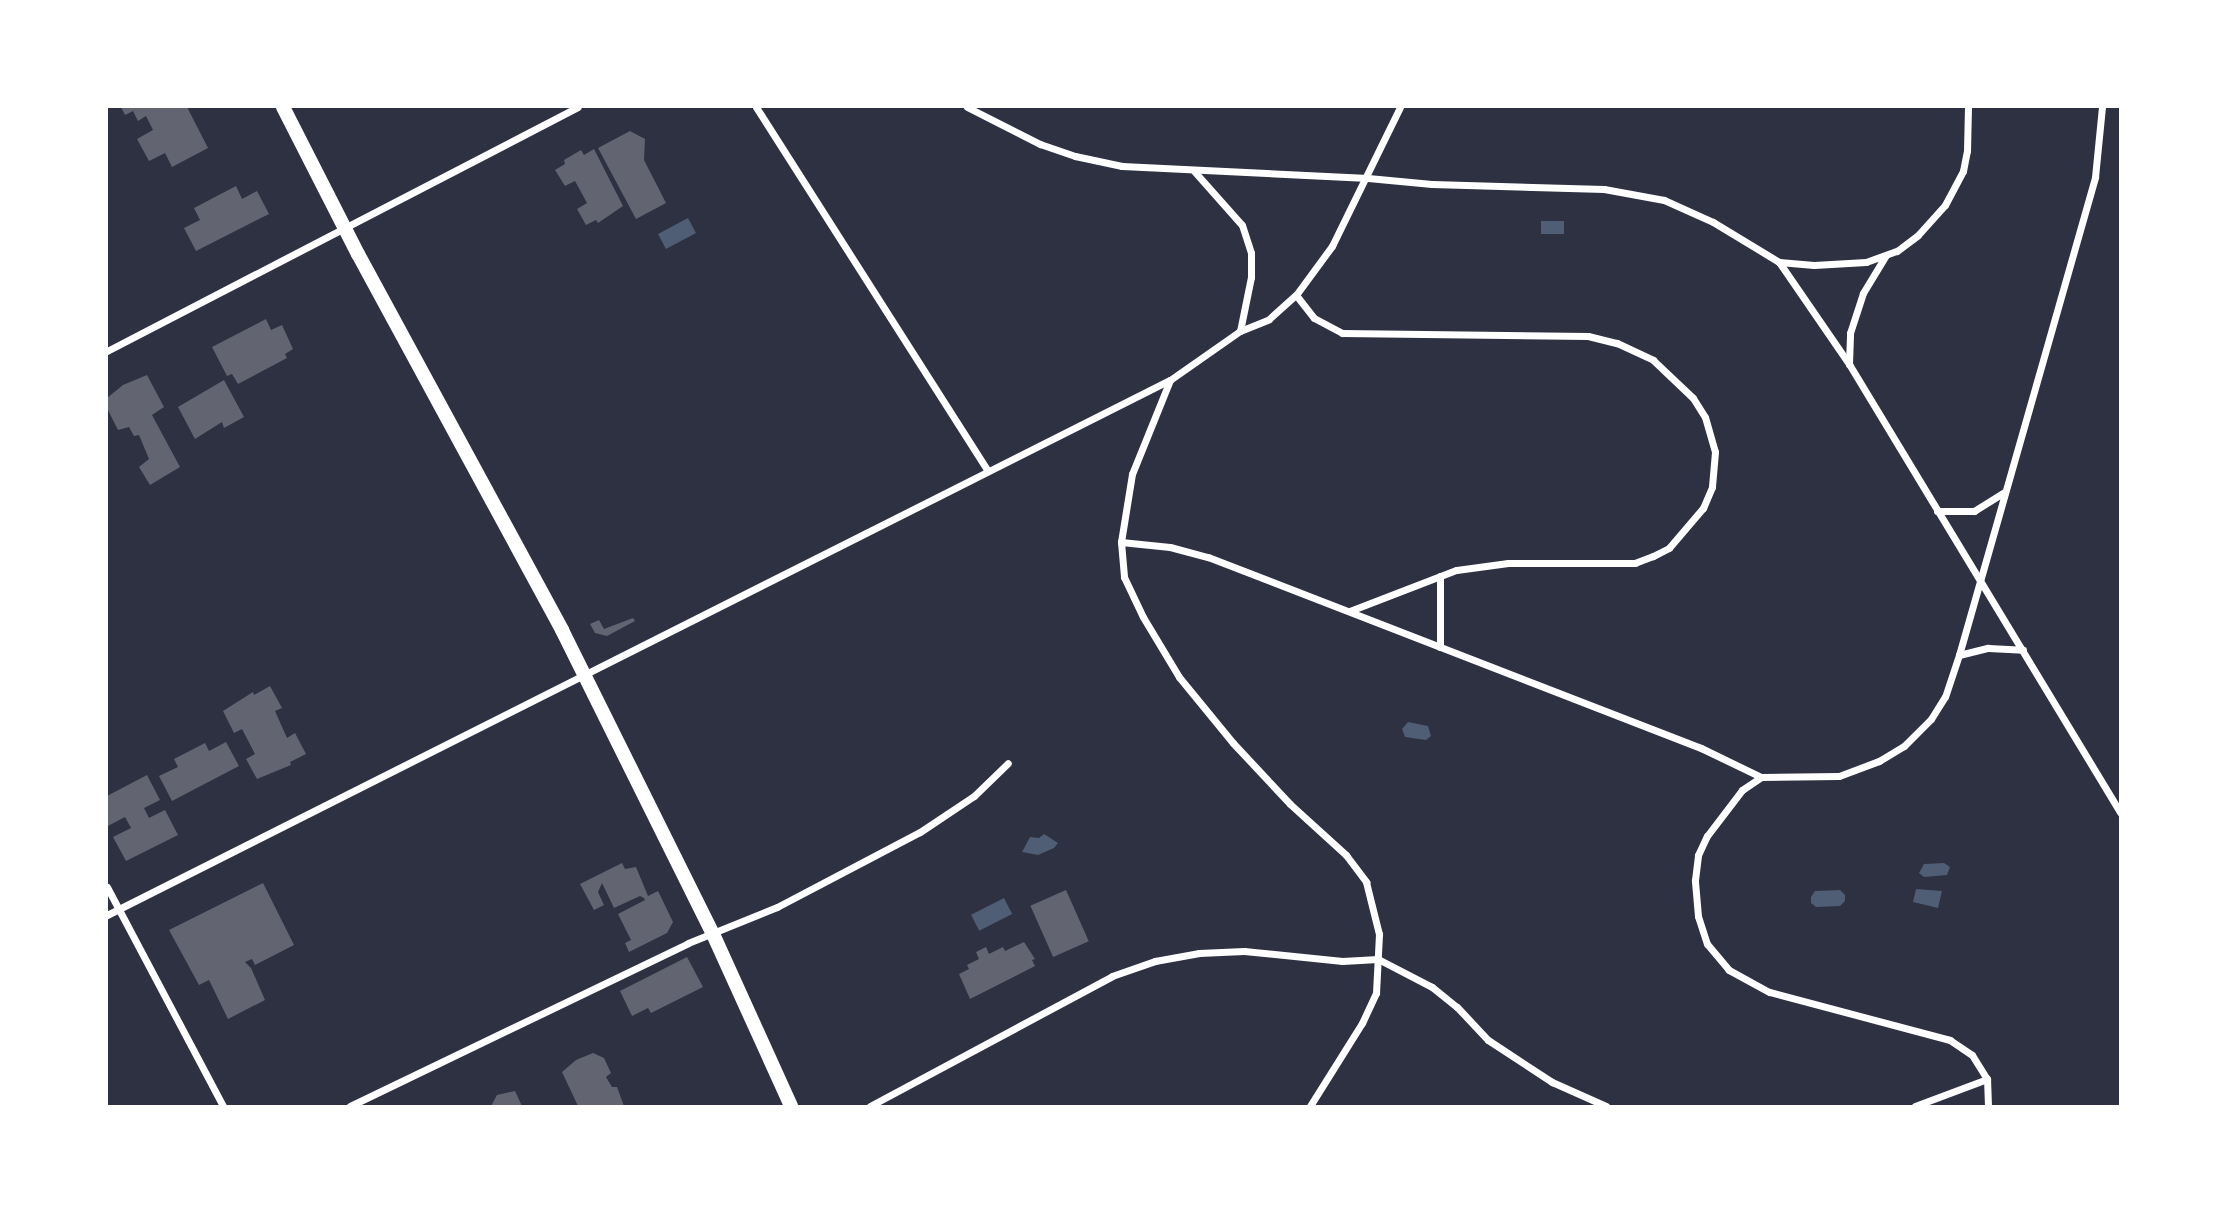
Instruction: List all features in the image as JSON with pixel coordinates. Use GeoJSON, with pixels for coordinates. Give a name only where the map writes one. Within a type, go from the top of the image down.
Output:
{"type":"FeatureCollection","features":[{"type":"Feature","properties":{"kind":"main road"},"geometry":{"type":"LineString","coordinates":[[283,107],[345,230],[584,673],[713,933],[791,1106]]}},
{"type":"Feature","properties":{"kind":"street"},"geometry":{"type":"LineString","coordinates":[[107,351],[578,107]]}},
{"type":"Feature","properties":{"kind":"street"},"geometry":{"type":"LineString","coordinates":[[757,107],[987,470]]}},
{"type":"Feature","properties":{"kind":"street"},"geometry":{"type":"LineString","coordinates":[[967,107],[1040,144],[1075,156],[1122,166],[1641,194],[1690,209],[1779,262],[1849,364],[2120,812]]}},
{"type":"Feature","properties":{"kind":"street"},"geometry":{"type":"LineString","coordinates":[[107,915],[1170,380],[1240,331],[1269,319],[1296,295],[1332,246],[1368,178],[1400,107]]}},
{"type":"Feature","properties":{"kind":"street"},"geometry":{"type":"LineString","coordinates":[[1779,262],[1866,262],[1887,255],[1918,235],[1945,205],[1962,171],[1967,151],[1968,107]]}},
{"type":"Feature","properties":{"kind":"street"},"geometry":{"type":"LineString","coordinates":[[1121,541],[1170,547],[1208,557],[1701,748],[1761,777],[1839,776],[1879,761],[1904,746],[1931,719],[1945,696],[1959,655],[2095,177],[2102,107]]}},
{"type":"Feature","properties":{"kind":"street"},"geometry":{"type":"LineString","coordinates":[[1193,171],[1242,225],[1251,253],[1251,277],[1240,331]]}},
{"type":"Feature","properties":{"kind":"street"},"geometry":{"type":"LineString","coordinates":[[1849,364],[1850,333],[1863,293],[1887,255]]}},
{"type":"Feature","properties":{"kind":"street"},"geometry":{"type":"LineString","coordinates":[[1296,295],[1314,318],[1342,333],[1588,336],[1617,343],[1653,360],[1676,379],[1705,417],[1715,452],[1712,487],[1696,520],[1669,548],[1636,563],[1508,563],[1456,570],[1350,611]]}},
{"type":"Feature","properties":{"kind":"street"},"geometry":{"type":"LineString","coordinates":[[1170,380],[1132,474],[1121,541],[1124,577],[1143,617],[1179,677],[1233,743],[1290,804],[1346,855],[1366,882],[1379,934],[1376,993],[1367,1014],[1310,1106]]}},
{"type":"Feature","properties":{"kind":"street"},"geometry":{"type":"LineString","coordinates":[[1937,511],[1974,511],[2006,492]]}},
{"type":"Feature","properties":{"kind":"street"},"geometry":{"type":"LineString","coordinates":[[1440,576],[1440,647]]}},
{"type":"Feature","properties":{"kind":"street"},"geometry":{"type":"LineString","coordinates":[[1959,655],[1988,648],[2023,650]]}},
{"type":"Feature","properties":{"kind":"street"},"geometry":{"type":"LineString","coordinates":[[351,1106],[679,947],[777,907],[920,832],[974,796],[1008,763]]}},
{"type":"Feature","properties":{"kind":"street"},"geometry":{"type":"LineString","coordinates":[[1761,777],[1742,790],[1707,836],[1698,855],[1695,897],[1707,944],[1729,970],[1769,992],[1950,1040],[1972,1055],[1987,1079],[1988,1106]]}},
{"type":"Feature","properties":{"kind":"street"},"geometry":{"type":"LineString","coordinates":[[107,887],[223,1106]]}},
{"type":"Feature","properties":{"kind":"street"},"geometry":{"type":"LineString","coordinates":[[870,1106],[1112,976],[1155,961],[1199,953],[1244,951],[1342,961],[1378,959],[1432,987],[1457,1007],[1488,1040],[1552,1082],[1606,1106]]}},
{"type":"Feature","properties":{"kind":"street"},"geometry":{"type":"LineString","coordinates":[[1915,1106],[1987,1079]]}},
{"type":"Feature","properties":{"kind":"water"},"geometry":{"type":"Polygon","coordinates":[[[688,218],[696,233],[666,249],[658,234],[688,218]]]}},
{"type":"Feature","properties":{"kind":"water"},"geometry":{"type":"Polygon","coordinates":[[[1541,221],[1564,221],[1564,234],[1541,234],[1541,221]]]}},
{"type":"Feature","properties":{"kind":"water"},"geometry":{"type":"Polygon","coordinates":[[[1408,722],[1428,726],[1431,736],[1426,740],[1405,737],[1402,729],[1408,722]]]}},
{"type":"Feature","properties":{"kind":"water"},"geometry":{"type":"Polygon","coordinates":[[[1044,834],[1058,843],[1054,848],[1038,855],[1022,852],[1030,837],[1039,838],[1044,834]]]}},
{"type":"Feature","properties":{"kind":"water"},"geometry":{"type":"Polygon","coordinates":[[[1944,863],[1950,867],[1947,875],[1924,877],[1919,873],[1924,864],[1944,863]]]}},
{"type":"Feature","properties":{"kind":"water"},"geometry":{"type":"Polygon","coordinates":[[[1916,889],[1942,891],[1938,908],[1913,902],[1916,889]]]}},
{"type":"Feature","properties":{"kind":"water"},"geometry":{"type":"Polygon","coordinates":[[[1840,890],[1845,895],[1845,901],[1840,906],[1816,907],[1811,903],[1815,891],[1840,890]]]}},
{"type":"Feature","properties":{"kind":"water"},"geometry":{"type":"Polygon","coordinates":[[[1004,898],[1012,914],[979,931],[971,915],[1004,898]]]}},
{"type":"Feature","properties":{"kind":"building"},"geometry":{"type":"Polygon","coordinates":[[[121,107],[187,107],[208,148],[172,167],[165,153],[149,161],[137,139],[153,130],[146,116],[138,121],[133,111],[125,115],[121,107]]]}},
{"type":"Feature","properties":{"kind":"building"},"geometry":{"type":"Polygon","coordinates":[[[630,131],[645,139],[644,160],[666,203],[636,219],[598,148],[630,131]]]}},
{"type":"Feature","properties":{"kind":"building"},"geometry":{"type":"Polygon","coordinates":[[[594,149],[623,206],[598,223],[596,220],[586,225],[577,209],[587,203],[575,181],[565,186],[555,170],[565,164],[564,160],[581,150],[584,155],[594,149]]]}},
{"type":"Feature","properties":{"kind":"building"},"geometry":{"type":"Polygon","coordinates":[[[236,186],[242,199],[257,191],[269,214],[196,251],[184,228],[200,220],[194,208],[236,186]]]}},
{"type":"Feature","properties":{"kind":"building"},"geometry":{"type":"Polygon","coordinates":[[[266,319],[271,330],[282,325],[293,349],[285,354],[287,358],[238,384],[232,374],[227,376],[212,347],[266,319]]]}},
{"type":"Feature","properties":{"kind":"building"},"geometry":{"type":"Polygon","coordinates":[[[147,375],[164,407],[152,415],[180,467],[150,485],[139,467],[149,459],[139,435],[134,436],[129,427],[118,430],[107,408],[107,398],[123,385],[147,375]]]}},
{"type":"Feature","properties":{"kind":"building"},"geometry":{"type":"Polygon","coordinates":[[[224,380],[244,417],[224,428],[222,422],[195,439],[178,407],[224,380]]]}},
{"type":"Feature","properties":{"kind":"building"},"geometry":{"type":"Polygon","coordinates":[[[633,618],[635,621],[607,636],[595,633],[590,624],[599,620],[604,629],[633,618]]]}},
{"type":"Feature","properties":{"kind":"building"},"geometry":{"type":"Polygon","coordinates":[[[270,686],[282,708],[275,711],[287,738],[295,733],[306,754],[290,762],[291,765],[257,779],[246,759],[255,754],[242,729],[234,733],[223,711],[253,692],[254,695],[270,686]]]}},
{"type":"Feature","properties":{"kind":"building"},"geometry":{"type":"Polygon","coordinates":[[[226,742],[239,766],[172,801],[159,776],[178,767],[174,759],[205,743],[209,751],[226,742]]]}},
{"type":"Feature","properties":{"kind":"building"},"geometry":{"type":"Polygon","coordinates":[[[147,775],[160,800],[144,808],[149,818],[165,810],[178,835],[126,861],[113,837],[131,828],[125,817],[108,826],[107,796],[147,775]]]}},
{"type":"Feature","properties":{"kind":"building"},"geometry":{"type":"Polygon","coordinates":[[[622,863],[625,869],[636,867],[648,896],[658,891],[673,922],[667,933],[629,952],[625,943],[631,940],[618,914],[645,900],[644,898],[640,896],[614,908],[602,883],[598,892],[604,905],[594,910],[580,884],[622,863]]]}},
{"type":"Feature","properties":{"kind":"building"},"geometry":{"type":"Polygon","coordinates":[[[263,883],[294,945],[255,965],[252,959],[245,962],[251,968],[265,1000],[228,1019],[209,980],[199,985],[169,930],[263,883]]]}},
{"type":"Feature","properties":{"kind":"building"},"geometry":{"type":"Polygon","coordinates":[[[1066,890],[1089,941],[1053,957],[1030,906],[1066,890]]]}},
{"type":"Feature","properties":{"kind":"building"},"geometry":{"type":"Polygon","coordinates":[[[1024,942],[1035,959],[1032,960],[1035,966],[970,999],[959,974],[969,969],[967,965],[979,959],[976,952],[986,947],[989,954],[1003,947],[1005,951],[1024,942]]]}},
{"type":"Feature","properties":{"kind":"building"},"geometry":{"type":"Polygon","coordinates":[[[687,957],[703,987],[651,1013],[648,1008],[632,1016],[620,991],[687,957]]]}},
{"type":"Feature","properties":{"kind":"building"},"geometry":{"type":"Polygon","coordinates":[[[593,1053],[604,1058],[611,1073],[606,1077],[612,1087],[617,1087],[624,1106],[578,1106],[562,1072],[576,1060],[593,1053]]]}},
{"type":"Feature","properties":{"kind":"building"},"geometry":{"type":"Polygon","coordinates":[[[515,1091],[522,1106],[491,1106],[497,1095],[515,1091]]]}}]}
